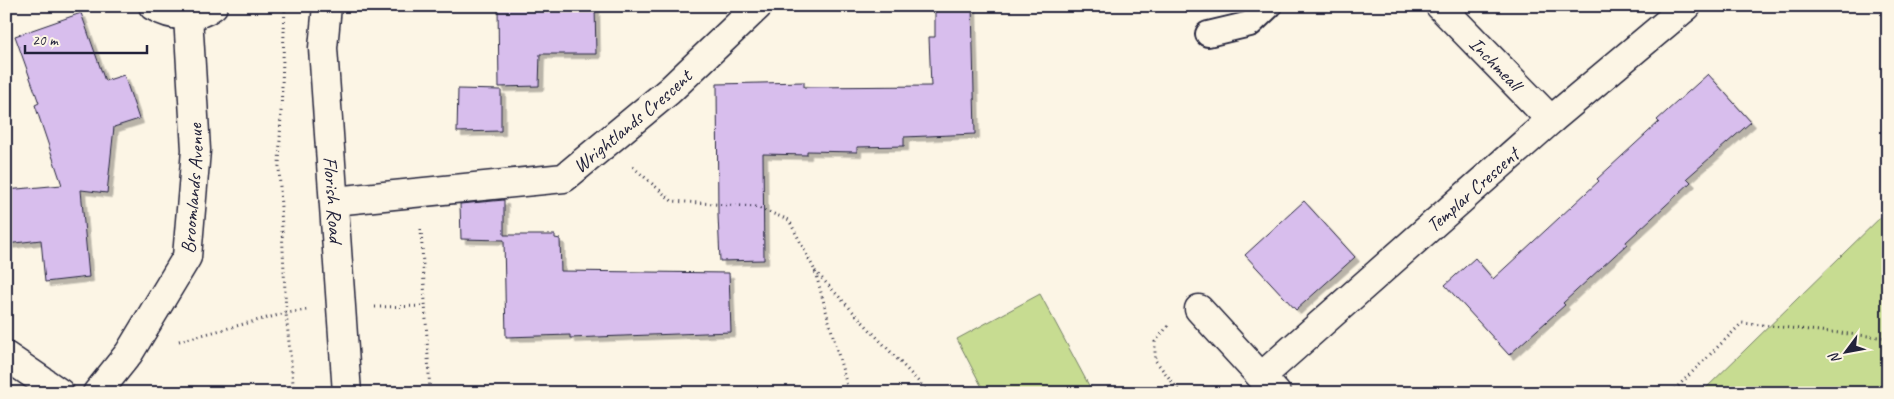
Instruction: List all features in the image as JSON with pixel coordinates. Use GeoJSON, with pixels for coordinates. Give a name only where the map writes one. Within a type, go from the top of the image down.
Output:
{"type":"FeatureCollection","features":[{"type":"Feature","properties":{"kind":"street"},"geometry":{"type":"LineString","coordinates":[[154,6],[170,14],[188,16],[208,10],[213,6]]}},
{"type":"Feature","properties":{"kind":"street","name":"Florish Road"},"geometry":{"type":"LineString","coordinates":[[327,6],[323,48],[347,393]]}},
{"type":"Feature","properties":{"kind":"street","name":"Wrightlands Crescent"},"geometry":{"type":"LineString","coordinates":[[334,201],[564,178],[668,91],[758,6]]}},
{"type":"Feature","properties":{"kind":"street","name":"Inchmeall"},"geometry":{"type":"LineString","coordinates":[[1440,6],[1551,120]]}},
{"type":"Feature","properties":{"kind":"street","name":"Templar Crescent"},"geometry":{"type":"LineString","coordinates":[[1199,309],[1269,385],[1551,120],[1686,6]]}},
{"type":"Feature","properties":{"kind":"street","name":"Broomlands Avenue"},"geometry":{"type":"LineString","coordinates":[[97,393],[129,353],[187,256],[196,150],[188,16]]}},
{"type":"Feature","properties":{"kind":"street"},"geometry":{"type":"LineString","coordinates":[[6,356],[60,393]]}},
{"type":"Feature","properties":{"kind":"lane"},"geometry":{"type":"LineString","coordinates":[[1208,34],[1250,24],[1269,6]]}},
{"type":"Feature","properties":{"kind":"path"},"geometry":{"type":"LineString","coordinates":[[284,6],[279,166],[286,313],[294,393]]}},
{"type":"Feature","properties":{"kind":"path"},"geometry":{"type":"LineString","coordinates":[[610,140],[636,170],[672,200],[756,207],[789,220],[815,271],[849,393]]}},
{"type":"Feature","properties":{"kind":"path"},"geometry":{"type":"LineString","coordinates":[[420,193],[430,393]]}},
{"type":"Feature","properties":{"kind":"path"},"geometry":{"type":"LineString","coordinates":[[815,271],[929,393]]}},
{"type":"Feature","properties":{"kind":"path"},"geometry":{"type":"LineString","coordinates":[[129,353],[286,313],[342,308],[425,306]]}},
{"type":"Feature","properties":{"kind":"path"},"geometry":{"type":"LineString","coordinates":[[1181,393],[1155,360],[1155,342],[1173,320],[1199,309]]}},
{"type":"Feature","properties":{"kind":"path"},"geometry":{"type":"LineString","coordinates":[[1671,393],[1742,323],[1888,338]]}},
{"type":"Feature","properties":{"kind":"green space"},"geometry":{"type":"Polygon","coordinates":[[[1888,210],[1888,393],[1701,393],[1888,210]]]}},
{"type":"Feature","properties":{"kind":"green space"},"geometry":{"type":"Polygon","coordinates":[[[1040,294],[1093,393],[985,393],[957,339],[1040,294]]]}},
{"type":"Feature","properties":{"kind":"building"},"geometry":{"type":"Polygon","coordinates":[[[498,6],[595,6],[596,54],[540,54],[539,86],[499,87],[498,6]]]}},
{"type":"Feature","properties":{"kind":"building"},"geometry":{"type":"Polygon","coordinates":[[[935,6],[972,6],[975,134],[904,137],[904,146],[857,147],[857,152],[807,151],[807,155],[763,154],[764,260],[720,261],[717,84],[804,82],[804,87],[931,86],[929,37],[935,37],[935,6]]]}},
{"type":"Feature","properties":{"kind":"building"},"geometry":{"type":"Polygon","coordinates":[[[81,13],[105,81],[124,75],[139,119],[114,127],[107,193],[81,190],[89,277],[45,282],[41,240],[6,244],[6,190],[62,185],[35,105],[39,103],[15,36],[81,13]]]}},
{"type":"Feature","properties":{"kind":"building"},"geometry":{"type":"Polygon","coordinates":[[[1708,74],[1751,122],[1687,178],[1691,182],[1563,303],[1565,305],[1509,355],[1445,285],[1475,258],[1493,279],[1599,181],[1597,179],[1659,122],[1657,120],[1708,74]]]}},
{"type":"Feature","properties":{"kind":"building"},"geometry":{"type":"Polygon","coordinates":[[[458,89],[501,90],[501,131],[457,132],[458,89]]]}},
{"type":"Feature","properties":{"kind":"building"},"geometry":{"type":"Polygon","coordinates":[[[504,200],[504,235],[555,235],[555,238],[560,239],[561,271],[729,273],[731,332],[570,338],[570,335],[506,337],[504,240],[461,239],[460,204],[504,200]]]}},
{"type":"Feature","properties":{"kind":"building"},"geometry":{"type":"Polygon","coordinates":[[[1304,201],[1355,257],[1296,310],[1245,255],[1304,201]]]}}]}
